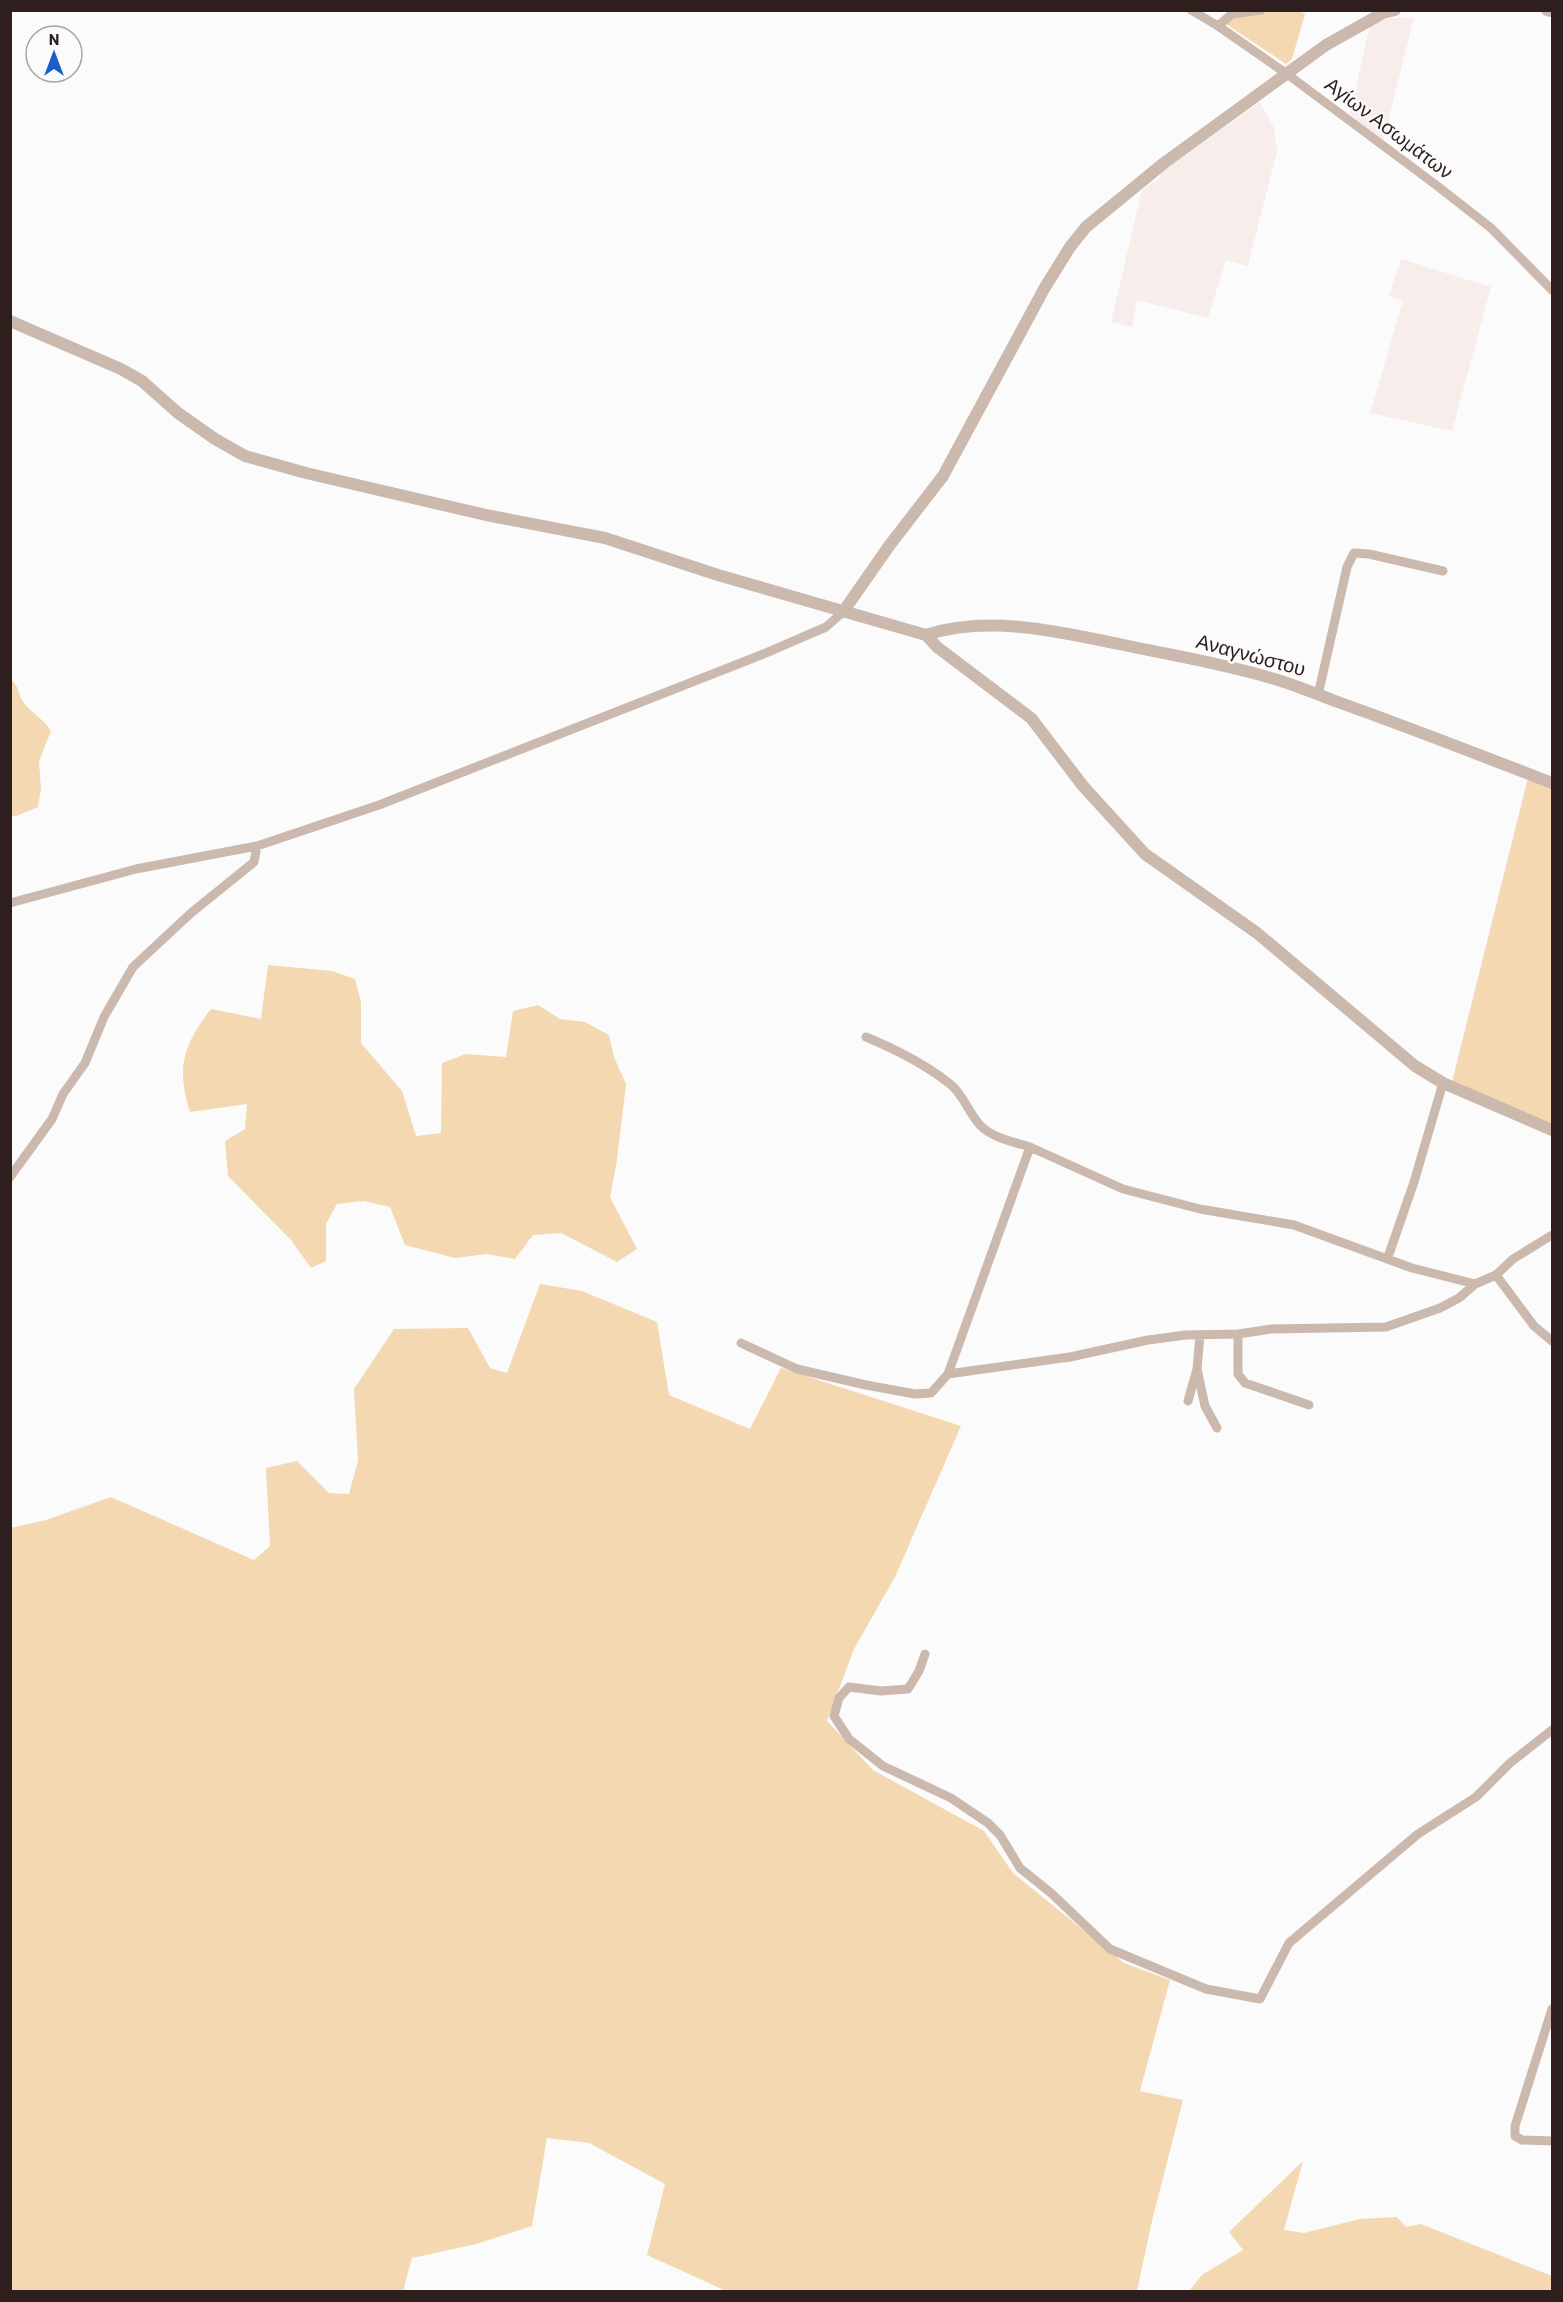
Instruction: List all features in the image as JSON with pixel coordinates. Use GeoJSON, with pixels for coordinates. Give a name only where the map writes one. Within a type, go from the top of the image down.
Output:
{"type":"FeatureCollection","features":[{"type":"Feature","properties":{"kind":"street","name":"Αγίων Ασωμάτων"},"geometry":{"type":"LineString","coordinates":[[1191,10],[1287,74],[1491,228],[1552,290]]}},
{"type":"Feature","properties":{"kind":"street"},"geometry":{"type":"LineString","coordinates":[[1218,26],[1233,14],[1261,10]]}},
{"type":"Feature","properties":{"kind":"street"},"geometry":{"type":"LineString","coordinates":[[10,903],[136,869],[257,846],[380,805],[514,754],[826,627],[843,612],[889,546],[943,476],[1044,290],[1070,247],[1086,227],[1164,163],[1326,45],[1383,13],[1395,10]]}},
{"type":"Feature","properties":{"kind":"street"},"geometry":{"type":"LineString","coordinates":[[1547,10],[1552,11]]}},
{"type":"Feature","properties":{"kind":"street"},"geometry":{"type":"LineString","coordinates":[[10,321],[121,369],[142,381],[178,413],[214,439],[245,456],[306,473],[486,515],[605,538],[843,612],[926,635],[937,647],[1031,718],[1083,786],[1145,854],[1257,933],[1375,1035],[1415,1066],[1443,1083],[1552,1130]]}},
{"type":"Feature","properties":{"kind":"street"},"geometry":{"type":"LineString","coordinates":[[1318,695],[1347,567],[1354,553],[1369,554],[1443,571]]}},
{"type":"Feature","properties":{"kind":"street","name":"Αναγνώστου"},"geometry":{"type":"LineString","coordinates":[[926,635],[941,630],[998,626],[1077,635],[1272,678],[1413,728],[1552,783]]}},
{"type":"Feature","properties":{"kind":"street"},"geometry":{"type":"LineString","coordinates":[[10,1177],[52,1119],[63,1094],[85,1062],[104,1017],[134,967],[191,913],[254,862],[257,846]]}},
{"type":"Feature","properties":{"kind":"street"},"geometry":{"type":"LineString","coordinates":[[866,1037],[890,1046],[950,1083],[964,1099],[980,1125],[989,1132],[1030,1146],[1123,1189],[1200,1209],[1294,1225],[1388,1257],[1412,1268],[1475,1284]]}},
{"type":"Feature","properties":{"kind":"street"},"geometry":{"type":"LineString","coordinates":[[1388,1257],[1414,1182],[1443,1083]]}},
{"type":"Feature","properties":{"kind":"street"},"geometry":{"type":"LineString","coordinates":[[741,1343],[797,1368],[866,1385],[915,1394],[931,1393],[948,1374],[1030,1146]]}},
{"type":"Feature","properties":{"kind":"street"},"geometry":{"type":"LineString","coordinates":[[948,1374],[1070,1357],[1148,1340],[1238,1334],[1272,1329],[1386,1327],[1440,1308],[1459,1298],[1475,1284],[1496,1275],[1513,1260],[1552,1235]]}},
{"type":"Feature","properties":{"kind":"street"},"geometry":{"type":"LineString","coordinates":[[1496,1275],[1534,1326],[1552,1341]]}},
{"type":"Feature","properties":{"kind":"street"},"geometry":{"type":"LineString","coordinates":[[1238,1334],[1238,1374],[1245,1383],[1309,1405]]}},
{"type":"Feature","properties":{"kind":"street"},"geometry":{"type":"LineString","coordinates":[[1188,1401],[1197,1368],[1200,1335]]}},
{"type":"Feature","properties":{"kind":"street"},"geometry":{"type":"LineString","coordinates":[[1197,1368],[1205,1406],[1217,1428]]}},
{"type":"Feature","properties":{"kind":"street"},"geometry":{"type":"LineString","coordinates":[[925,1654],[919,1671],[908,1689],[881,1691],[849,1687],[839,1698],[834,1716],[849,1739],[883,1766],[951,1798],[988,1823],[1000,1835],[1020,1868],[1051,1893],[1110,1950],[1206,1989],[1260,1999],[1289,1943],[1418,1834],[1476,1797],[1510,1763],[1552,1730]]}},
{"type":"Feature","properties":{"kind":"street"},"geometry":{"type":"LineString","coordinates":[[1552,2009],[1551,2021],[1515,2126],[1515,2136],[1522,2140],[1552,2141]]}},
{"type":"Feature","properties":{"kind":"shaded area"},"geometry":{"type":"Polygon","coordinates":[[[1279,10],[1298,11],[1305,14],[1292,59],[1286,64],[1226,24],[1233,16],[1279,10]]]}},
{"type":"Feature","properties":{"kind":"shaded area"},"geometry":{"type":"Polygon","coordinates":[[[1391,18],[1414,18],[1383,141],[1350,114],[1370,25],[1391,18]]]}},
{"type":"Feature","properties":{"kind":"shaded area"},"geometry":{"type":"Polygon","coordinates":[[[1260,102],[1274,128],[1277,151],[1248,266],[1226,260],[1208,318],[1137,300],[1132,327],[1111,322],[1142,190],[1160,178],[1160,173],[1260,102]]]}},
{"type":"Feature","properties":{"kind":"shaded area"},"geometry":{"type":"Polygon","coordinates":[[[1401,259],[1491,287],[1452,431],[1370,413],[1403,301],[1389,296],[1401,259]]]}},
{"type":"Feature","properties":{"kind":"shaded area"},"geometry":{"type":"Polygon","coordinates":[[[10,679],[24,703],[51,731],[39,761],[41,788],[38,807],[16,816],[10,815],[10,679]]]}},
{"type":"Feature","properties":{"kind":"shaded area"},"geometry":{"type":"Polygon","coordinates":[[[1528,778],[1552,787],[1552,1124],[1452,1082],[1528,778]]]}},
{"type":"Feature","properties":{"kind":"shaded area"},"geometry":{"type":"Polygon","coordinates":[[[268,965],[332,971],[355,979],[361,1002],[361,1043],[402,1091],[416,1136],[441,1133],[442,1063],[466,1054],[506,1057],[513,1011],[538,1005],[560,1019],[585,1022],[609,1035],[614,1057],[626,1084],[610,1197],[637,1249],[617,1262],[561,1233],[533,1235],[515,1259],[487,1254],[455,1258],[405,1245],[390,1207],[364,1201],[337,1204],[326,1224],[326,1261],[311,1268],[291,1240],[228,1176],[225,1141],[245,1129],[247,1104],[190,1112],[183,1082],[188,1046],[211,1009],[261,1019],[268,965]]]}},
{"type":"Feature","properties":{"kind":"shaded area"},"geometry":{"type":"Polygon","coordinates":[[[540,1284],[582,1291],[657,1322],[669,1395],[750,1429],[781,1368],[961,1426],[895,1577],[854,1649],[827,1721],[873,1770],[984,1831],[1013,1873],[1124,1963],[1170,1980],[1140,2091],[1183,2100],[1152,2221],[1137,2291],[726,2291],[647,2255],[665,2184],[589,2143],[547,2138],[532,2226],[476,2244],[412,2258],[403,2291],[11,2291],[10,1528],[46,1520],[111,1497],[254,1560],[270,1546],[266,1468],[297,1461],[329,1493],[349,1494],[358,1460],[354,1389],[394,1329],[468,1328],[490,1368],[507,1373],[540,1284]]]}},
{"type":"Feature","properties":{"kind":"shaded area"},"geometry":{"type":"Polygon","coordinates":[[[1303,2161],[1284,2230],[1304,2233],[1360,2219],[1397,2217],[1406,2227],[1421,2224],[1552,2276],[1552,2291],[1189,2291],[1202,2275],[1243,2250],[1229,2232],[1303,2161]]]}}]}
